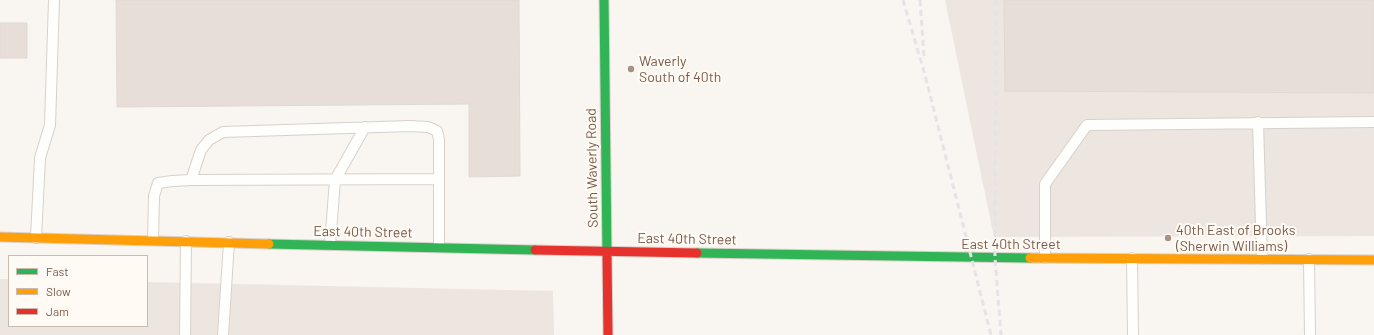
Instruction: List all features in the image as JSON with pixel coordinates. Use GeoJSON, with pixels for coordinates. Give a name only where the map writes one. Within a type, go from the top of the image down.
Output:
{"type":"FeatureCollection","features":[{"type":"Feature","properties":{"kind":"street","name":"South Waverly Road"},"geometry":{"type":"LineString","coordinates":[[604,0],[608,335]]}},
{"type":"Feature","properties":{"kind":"street","name":"East 40th Street"},"geometry":{"type":"LineString","coordinates":[[0,237],[607,252],[1045,258],[1374,260]]}},
{"type":"Feature","properties":{"kind":"lane"},"geometry":{"type":"LineString","coordinates":[[36,238],[40,158],[50,125],[54,0]]}},
{"type":"Feature","properties":{"kind":"lane"},"geometry":{"type":"LineString","coordinates":[[1045,258],[1045,184],[1087,125],[1258,122],[1374,122]]}},
{"type":"Feature","properties":{"kind":"lane"},"geometry":{"type":"LineString","coordinates":[[1258,122],[1262,259]]}},
{"type":"Feature","properties":{"kind":"lane"},"geometry":{"type":"LineString","coordinates":[[330,245],[335,180],[365,127]]}},
{"type":"Feature","properties":{"kind":"lane"},"geometry":{"type":"LineString","coordinates":[[191,180],[201,150],[209,140],[223,132],[365,127],[428,128],[436,131],[439,139],[439,247]]}},
{"type":"Feature","properties":{"kind":"lane"},"geometry":{"type":"LineString","coordinates":[[153,240],[154,196],[158,184],[172,181],[439,180]]}},
{"type":"Feature","properties":{"kind":"lane"},"geometry":{"type":"LineString","coordinates":[[185,335],[186,241]]}},
{"type":"Feature","properties":{"kind":"lane"},"geometry":{"type":"LineString","coordinates":[[223,335],[228,242]]}},
{"type":"Feature","properties":{"kind":"lane"},"geometry":{"type":"LineString","coordinates":[[1132,258],[1133,335]]}},
{"type":"Feature","properties":{"kind":"lane"},"geometry":{"type":"LineString","coordinates":[[1309,259],[1310,335]]}},
{"type":"Feature","properties":{"kind":"shaded area"},"geometry":{"type":"Polygon","coordinates":[[[945,0],[1374,0],[1374,236],[994,237],[945,0]]]}},
{"type":"Feature","properties":{"kind":"shaded area"},"geometry":{"type":"Polygon","coordinates":[[[0,279],[8,279],[8,327],[148,327],[148,282],[553,291],[554,335],[0,335],[0,279]]]}},
{"type":"Feature","properties":{"kind":"building"},"geometry":{"type":"Polygon","coordinates":[[[116,0],[519,0],[520,176],[469,177],[469,104],[117,107],[116,0]]]}},
{"type":"Feature","properties":{"kind":"building"},"geometry":{"type":"Polygon","coordinates":[[[1004,0],[1374,0],[1374,93],[1005,91],[1004,0]]]}},
{"type":"Feature","properties":{"kind":"building"},"geometry":{"type":"Polygon","coordinates":[[[0,23],[27,23],[27,58],[0,58],[0,23]]]}},
{"type":"Feature","properties":{"kind":"railway"},"geometry":{"type":"LineString","coordinates":[[903,0],[925,75],[991,335]]}},
{"type":"Feature","properties":{"kind":"railway"},"geometry":{"type":"LineString","coordinates":[[920,0],[924,57]]}},
{"type":"Feature","properties":{"kind":"railway"},"geometry":{"type":"LineString","coordinates":[[996,0],[995,258],[1001,335]]}},
{"type":"Feature","properties":{"kind":"traffic: fast"},"geometry":{"type":"LineString","coordinates":[[604,0],[607,254]]}},
{"type":"Feature","properties":{"kind":"traffic: fast"},"geometry":{"type":"LineString","coordinates":[[269,244],[535,250]]}},
{"type":"Feature","properties":{"kind":"traffic: fast"},"geometry":{"type":"LineString","coordinates":[[697,253],[1030,258]]}},
{"type":"Feature","properties":{"kind":"traffic: slow"},"geometry":{"type":"LineString","coordinates":[[0,237],[269,244]]}},
{"type":"Feature","properties":{"kind":"traffic: slow"},"geometry":{"type":"LineString","coordinates":[[1030,258],[1374,260]]}},
{"type":"Feature","properties":{"kind":"traffic: jam"},"geometry":{"type":"LineString","coordinates":[[535,250],[697,253]]}},
{"type":"Feature","properties":{"kind":"traffic: jam"},"geometry":{"type":"LineString","coordinates":[[607,254],[608,335]]}},
{"type":"Feature","properties":{"kind":"place","name":"Waverly South of 40th"},"geometry":{"type":"Point","coordinates":[631,69]}},
{"type":"Feature","properties":{"kind":"place","name":"40th East of Brooks (Sherwin Williams)"},"geometry":{"type":"Point","coordinates":[1168,238]}}]}
